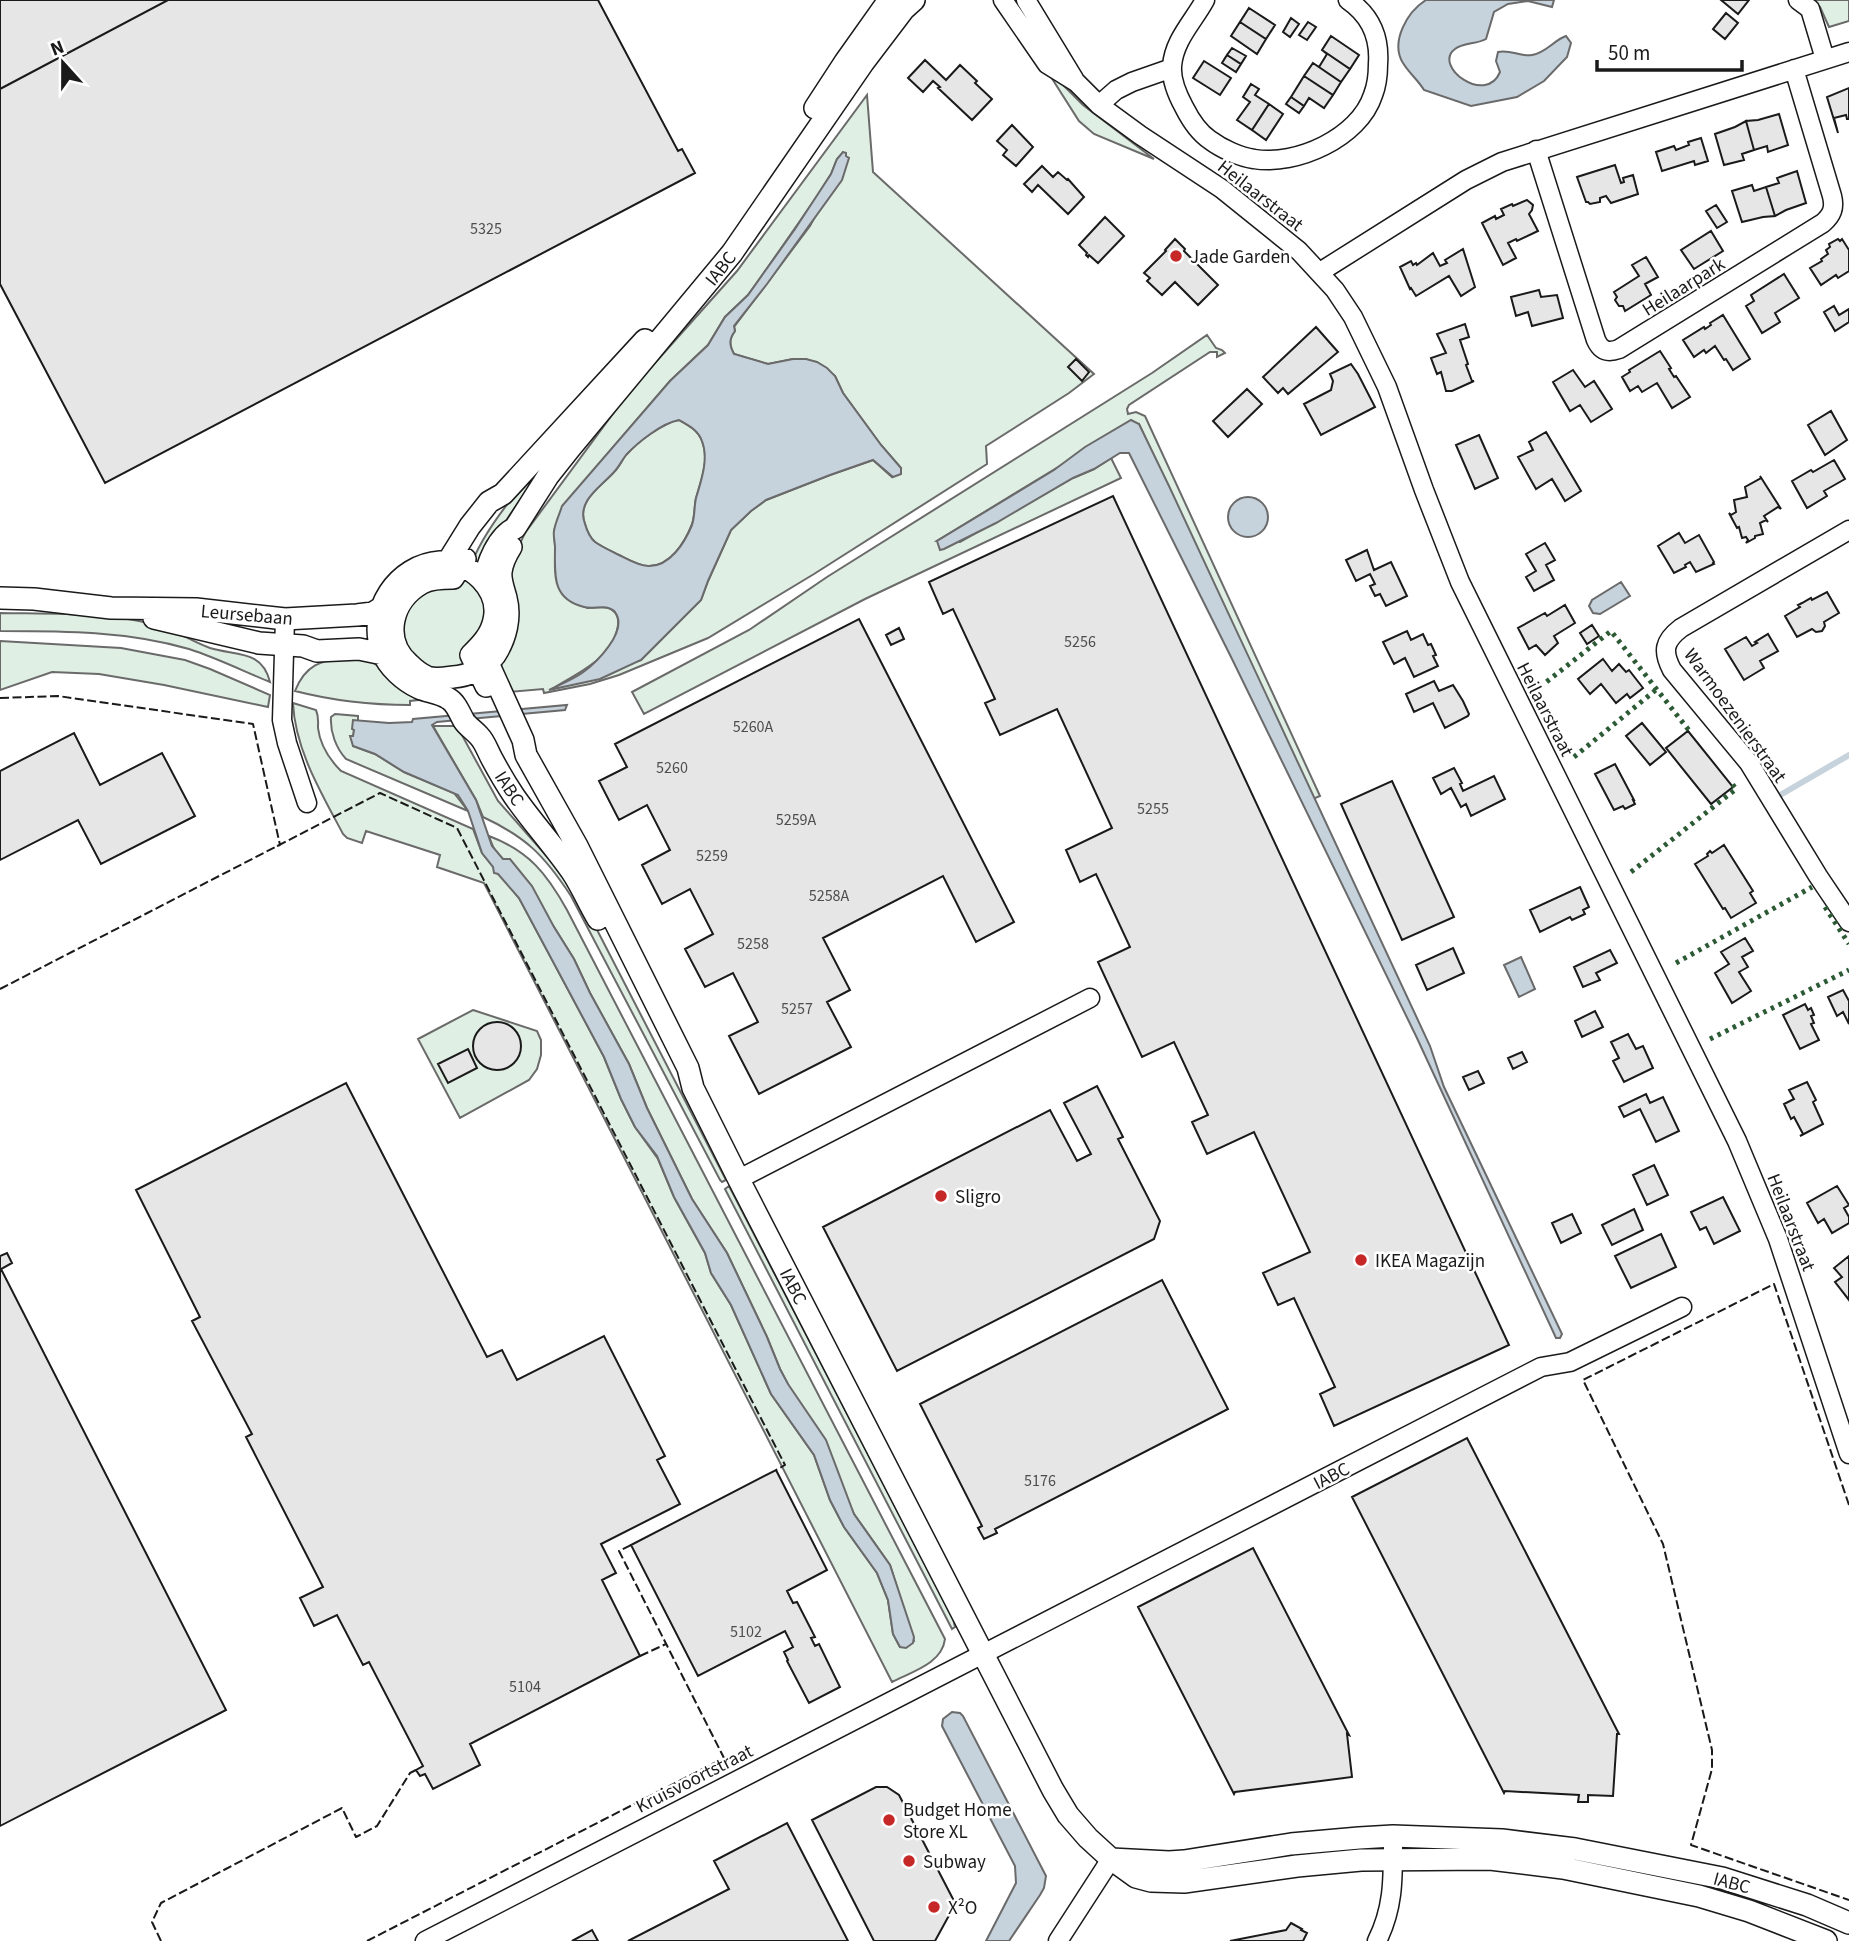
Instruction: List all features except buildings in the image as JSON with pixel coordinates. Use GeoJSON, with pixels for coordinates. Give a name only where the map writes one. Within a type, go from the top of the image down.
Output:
{"type":"FeatureCollection","features":[{"type":"Feature","properties":{"kind":"street","name":"IABC"},"geometry":{"type":"LineString","coordinates":[[454,564],[470,526],[489,502],[503,494],[652,332],[701,273],[787,154],[845,62],[889,0]]}},
{"type":"Feature","properties":{"kind":"street","name":"IABC"},"geometry":{"type":"LineString","coordinates":[[493,579],[485,572],[507,532],[515,528],[548,476],[732,253],[863,63],[904,9],[914,0]]}},
{"type":"Feature","properties":{"kind":"street","name":"Heilaarstraat"},"geometry":{"type":"LineString","coordinates":[[1003,0],[1047,64],[1076,82],[1099,105],[1140,135],[1222,189],[1299,251],[1335,290],[1353,317],[1378,366],[1460,582],[1737,1141],[1770,1216],[1849,1454]]}},
{"type":"Feature","properties":{"kind":"street","name":"Heilaarstraat"},"geometry":{"type":"LineString","coordinates":[[1027,0],[1076,82]]}},
{"type":"Feature","properties":{"kind":"street"},"geometry":{"type":"LineString","coordinates":[[1798,0],[1810,9],[1825,59]]}},
{"type":"Feature","properties":{"kind":"street"},"geometry":{"type":"LineString","coordinates":[[1205,1],[1177,45],[1172,68],[1181,101],[1192,122],[1209,140],[1254,159],[1280,159],[1306,154],[1332,142],[1363,114],[1373,97],[1378,75],[1379,50],[1374,31],[1358,2]]}},
{"type":"Feature","properties":{"kind":"street"},"geometry":{"type":"LineString","coordinates":[[1320,272],[1466,180],[1502,162],[1849,52]]}},
{"type":"Feature","properties":{"kind":"street"},"geometry":{"type":"LineString","coordinates":[[1099,105],[1116,90],[1172,68]]}},
{"type":"Feature","properties":{"kind":"street","name":"Heilaarpark"},"geometry":{"type":"LineString","coordinates":[[1536,150],[1596,340],[1604,350],[1619,349],[1823,223],[1830,216],[1834,202],[1794,69]]}},
{"type":"Feature","properties":{"kind":"street","name":"Warmoezenierstraat"},"geometry":{"type":"LineString","coordinates":[[1849,530],[1681,628],[1673,634],[1666,646],[1667,659],[1672,670],[1749,763],[1849,922]]}},
{"type":"Feature","properties":{"kind":"street"},"geometry":{"type":"LineString","coordinates":[[441,562],[454,564],[493,579],[494,620],[486,639],[471,655],[483,666],[467,675],[449,692],[434,678],[416,671],[385,642],[378,621],[381,608],[390,590],[402,578],[422,566],[441,562]]}},
{"type":"Feature","properties":{"kind":"street"},"geometry":{"type":"LineString","coordinates":[[385,642],[399,603],[422,583],[433,579],[453,578],[454,564]]}},
{"type":"Feature","properties":{"kind":"street","name":"Leursebaan"},"geometry":{"type":"LineString","coordinates":[[0,598],[111,608],[196,609],[285,619],[357,615],[373,613],[381,608]]}},
{"type":"Feature","properties":{"kind":"street","name":"Leursebaan"},"geometry":{"type":"LineString","coordinates":[[111,608],[232,638],[293,645],[316,640],[385,642]]}},
{"type":"Feature","properties":{"kind":"street"},"geometry":{"type":"LineString","coordinates":[[285,619],[293,645],[282,720],[307,803]]}},
{"type":"Feature","properties":{"kind":"street","name":"IABC"},"geometry":{"type":"LineString","coordinates":[[483,666],[508,721],[514,746],[526,755],[577,846],[688,1068],[693,1088],[983,1654],[1068,1815],[1088,1838],[1136,1877],[1168,1883],[1200,1881],[1329,1862],[1393,1858],[1490,1859],[1563,1868],[1699,1896],[1749,1911],[1826,1941]]}},
{"type":"Feature","properties":{"kind":"street","name":"IABC"},"geometry":{"type":"LineString","coordinates":[[449,692],[475,728],[514,795],[572,872],[680,1074],[693,1088]]}},
{"type":"Feature","properties":{"kind":"street"},"geometry":{"type":"LineString","coordinates":[[739,1179],[1090,998]]}},
{"type":"Feature","properties":{"kind":"street","name":"IABC"},"geometry":{"type":"LineString","coordinates":[[983,1654],[1541,1367],[1570,1362],[1682,1307]]}},
{"type":"Feature","properties":{"kind":"street","name":"Kruisvoortstraat"},"geometry":{"type":"LineString","coordinates":[[425,1941],[983,1654]]}},
{"type":"Feature","properties":{"kind":"street","name":"IABC"},"geometry":{"type":"LineString","coordinates":[[1111,1859],[1184,1861],[1291,1844],[1393,1836],[1503,1840],[1575,1849],[1722,1878],[1807,1905],[1849,1923]]}},
{"type":"Feature","properties":{"kind":"street"},"geometry":{"type":"LineString","coordinates":[[1377,1941],[1386,1923],[1392,1894],[1393,1836]]}},
{"type":"Feature","properties":{"kind":"street"},"geometry":{"type":"LineString","coordinates":[[1058,1941],[1111,1859]]}},
{"type":"Feature","properties":{"kind":"green space"},"geometry":{"type":"Polygon","coordinates":[[[1811,0],[1849,0],[1849,21],[1829,27],[1820,7],[1811,0]]]}},
{"type":"Feature","properties":{"kind":"green space"},"geometry":{"type":"Polygon","coordinates":[[[1044,66],[1083,105],[1154,159],[1094,134],[1079,121],[1044,66]]]}},
{"type":"Feature","properties":{"kind":"green space"},"geometry":{"type":"Polygon","coordinates":[[[867,95],[873,172],[1094,374],[986,446],[987,464],[708,638],[619,675],[590,684],[544,693],[543,689],[509,692],[501,670],[511,562],[525,533],[629,392],[737,271],[867,95]],[[842,155],[837,159],[818,195],[748,295],[725,317],[708,345],[670,381],[563,506],[554,531],[555,546],[587,608],[609,608],[615,612],[618,624],[611,645],[603,655],[552,689],[641,660],[701,600],[731,530],[766,500],[873,460],[892,477],[901,468],[843,393],[835,376],[806,359],[768,364],[734,354],[731,348],[734,327],[810,226],[842,155]]]}},
{"type":"Feature","properties":{"kind":"green space"},"geometry":{"type":"Polygon","coordinates":[[[1207,335],[1216,348],[1225,353],[1217,357],[1217,352],[1210,352],[1129,405],[1128,414],[1136,412],[1145,416],[1320,796],[1313,799],[1139,424],[1068,461],[937,541],[960,542],[1111,458],[1121,478],[865,599],[644,714],[632,692],[749,630],[827,577],[1152,373],[1207,335]]]}},
{"type":"Feature","properties":{"kind":"green space"},"geometry":{"type":"Polygon","coordinates":[[[679,420],[700,437],[705,455],[693,521],[681,545],[670,558],[656,565],[641,565],[593,540],[585,524],[584,508],[591,495],[631,450],[658,429],[679,420]]]}},
{"type":"Feature","properties":{"kind":"green space"},"geometry":{"type":"Polygon","coordinates":[[[562,439],[480,563],[473,560],[501,513],[562,439]]]}},
{"type":"Feature","properties":{"kind":"green space"},"geometry":{"type":"Polygon","coordinates":[[[463,574],[475,583],[487,608],[469,665],[435,671],[418,664],[401,638],[406,606],[418,593],[463,574]]]}},
{"type":"Feature","properties":{"kind":"green space"},"geometry":{"type":"Polygon","coordinates":[[[0,613],[102,616],[142,621],[173,631],[210,648],[254,659],[266,671],[270,682],[220,660],[166,643],[119,635],[0,631],[0,613]]]}},
{"type":"Feature","properties":{"kind":"green space"},"geometry":{"type":"Polygon","coordinates":[[[0,641],[121,648],[185,660],[270,695],[268,707],[99,674],[52,672],[0,690],[0,641]]]}},
{"type":"Feature","properties":{"kind":"green space"},"geometry":{"type":"Polygon","coordinates":[[[349,656],[372,662],[427,699],[410,701],[410,705],[381,704],[338,700],[295,691],[304,674],[316,665],[349,656]]]}},
{"type":"Feature","properties":{"kind":"green space"},"geometry":{"type":"Polygon","coordinates":[[[293,703],[316,710],[323,746],[341,771],[473,829],[482,853],[519,898],[604,1057],[635,1127],[658,1159],[674,1197],[705,1253],[711,1273],[731,1305],[771,1394],[814,1455],[830,1500],[844,1527],[877,1573],[888,1600],[893,1634],[900,1647],[914,1641],[890,1565],[854,1514],[780,1369],[727,1253],[692,1199],[647,1108],[629,1064],[574,959],[554,927],[496,851],[489,836],[526,857],[552,885],[945,1639],[938,1655],[925,1666],[892,1682],[484,883],[437,867],[440,855],[366,831],[362,843],[347,838],[304,755],[293,703]]]}},
{"type":"Feature","properties":{"kind":"green space"},"geometry":{"type":"Polygon","coordinates":[[[335,714],[358,716],[358,721],[353,721],[353,746],[454,793],[468,811],[346,759],[334,740],[331,717],[335,714]]]}},
{"type":"Feature","properties":{"kind":"green space"},"geometry":{"type":"Polygon","coordinates":[[[433,726],[457,726],[498,801],[565,877],[594,924],[726,1180],[720,1180],[571,896],[543,858],[523,840],[483,817],[433,726]]]}},
{"type":"Feature","properties":{"kind":"green space"},"geometry":{"type":"Polygon","coordinates":[[[473,1010],[537,1031],[541,1040],[541,1055],[537,1069],[529,1080],[460,1118],[418,1039],[473,1010]]]}},
{"type":"Feature","properties":{"kind":"green space"},"geometry":{"type":"Polygon","coordinates":[[[729,1186],[953,1618],[955,1627],[952,1629],[725,1189],[729,1186]]]}},
{"type":"Feature","properties":{"kind":"shaded area"},"geometry":{"type":"Polygon","coordinates":[[[1426,0],[1554,0],[1552,7],[1528,1],[1508,4],[1494,12],[1486,39],[1455,49],[1450,56],[1450,65],[1464,80],[1484,85],[1493,81],[1500,72],[1496,61],[1498,52],[1532,55],[1542,52],[1566,36],[1571,43],[1567,57],[1544,81],[1517,97],[1471,106],[1424,90],[1403,63],[1398,46],[1407,20],[1426,0]]]}},
{"type":"Feature","properties":{"kind":"shaded area"},"geometry":{"type":"Polygon","coordinates":[[[843,152],[849,158],[842,180],[734,326],[731,345],[734,354],[768,364],[806,359],[827,368],[881,445],[901,468],[901,474],[893,477],[873,460],[766,500],[731,530],[701,600],[641,660],[600,679],[549,690],[588,668],[609,646],[618,628],[618,620],[612,609],[584,607],[573,603],[560,592],[555,576],[554,533],[562,506],[670,381],[708,345],[725,317],[748,295],[831,174],[843,152]],[[679,420],[665,425],[637,444],[591,495],[584,508],[585,524],[593,540],[641,565],[656,565],[670,558],[681,546],[694,518],[696,498],[704,470],[704,448],[698,434],[679,420]]]}},
{"type":"Feature","properties":{"kind":"shaded area"},"geometry":{"type":"Polygon","coordinates":[[[1131,420],[1139,424],[1169,486],[1430,1046],[1444,1087],[1562,1334],[1560,1338],[1556,1338],[1416,1036],[1129,453],[1120,453],[996,523],[940,550],[937,541],[1131,420]]]}},
{"type":"Feature","properties":{"kind":"shaded area"},"geometry":{"type":"Polygon","coordinates":[[[1248,497],[1262,503],[1268,517],[1262,531],[1248,537],[1234,531],[1228,517],[1234,503],[1248,497]]]}},
{"type":"Feature","properties":{"kind":"shaded area"},"geometry":{"type":"Polygon","coordinates":[[[1621,582],[1630,596],[1600,614],[1593,613],[1589,606],[1592,600],[1621,582]]]}},
{"type":"Feature","properties":{"kind":"shaded area"},"geometry":{"type":"Polygon","coordinates":[[[567,705],[565,710],[437,722],[432,725],[476,800],[492,846],[503,859],[510,859],[532,886],[574,959],[629,1064],[647,1108],[692,1199],[727,1253],[780,1369],[826,1440],[854,1514],[890,1565],[914,1637],[913,1643],[906,1648],[900,1647],[893,1634],[888,1600],[877,1573],[844,1527],[830,1500],[814,1455],[771,1394],[731,1305],[711,1273],[705,1253],[674,1197],[657,1156],[635,1127],[604,1057],[519,898],[498,874],[494,873],[493,867],[482,853],[468,811],[458,795],[353,746],[350,736],[353,736],[353,720],[412,722],[413,719],[567,705]]]}},
{"type":"Feature","properties":{"kind":"shaded area"},"geometry":{"type":"Polygon","coordinates":[[[1521,957],[1535,989],[1519,997],[1504,965],[1521,957]]]}},
{"type":"Feature","properties":{"kind":"shaded area"},"geometry":{"type":"Polygon","coordinates":[[[952,1712],[963,1716],[1046,1876],[1044,1888],[1009,1941],[986,1941],[1016,1883],[1015,1866],[942,1726],[943,1719],[952,1712]]]}},
{"type":"Feature","properties":{"kind":"waterway"},"geometry":{"type":"LineString","coordinates":[[1782,794],[1849,755]]}},
{"type":"Feature","properties":{"kind":"hedge"},"geometry":{"type":"LineString","coordinates":[[1540,687],[1611,631],[1691,733]]}},
{"type":"Feature","properties":{"kind":"hedge"},"geometry":{"type":"LineString","coordinates":[[1574,757],[1657,689]]}},
{"type":"Feature","properties":{"kind":"hedge"},"geometry":{"type":"LineString","coordinates":[[1631,872],[1736,789],[1730,781]]}},
{"type":"Feature","properties":{"kind":"hedge"},"geometry":{"type":"LineString","coordinates":[[1676,963],[1812,887]]}},
{"type":"Feature","properties":{"kind":"hedge"},"geometry":{"type":"LineString","coordinates":[[1825,907],[1849,944]]}},
{"type":"Feature","properties":{"kind":"hedge"},"geometry":{"type":"LineString","coordinates":[[1710,1039],[1849,970]]}},
{"type":"Feature","properties":{"kind":"fence"},"geometry":{"type":"LineString","coordinates":[[0,698],[58,696],[253,724],[280,845],[277,846]]}},
{"type":"Feature","properties":{"kind":"fence"},"geometry":{"type":"LineString","coordinates":[[0,989],[380,793],[457,828],[785,1465],[776,1470]]}},
{"type":"Feature","properties":{"kind":"fence"},"geometry":{"type":"LineString","coordinates":[[1849,1505],[1774,1284],[1583,1380],[1663,1544],[1712,1750],[1712,1769],[1691,1845],[1849,1900]]}},
{"type":"Feature","properties":{"kind":"fence"},"geometry":{"type":"LineString","coordinates":[[367,1941],[724,1758],[619,1551],[631,1545]]}},
{"type":"Feature","properties":{"kind":"fence"},"geometry":{"type":"LineString","coordinates":[[640,1656],[666,1644]]}},
{"type":"Feature","properties":{"kind":"fence"},"geometry":{"type":"LineString","coordinates":[[161,1941],[152,1922],[161,1903],[342,1808],[356,1837],[377,1826],[410,1773],[416,1770]]}},
{"type":"Feature","properties":{"kind":"place","name":"Jade Garden"},"geometry":{"type":"Point","coordinates":[1176,256]}},
{"type":"Feature","properties":{"kind":"place","name":"Sligro"},"geometry":{"type":"Point","coordinates":[941,1196]}},
{"type":"Feature","properties":{"kind":"place","name":"IKEA Magazijn"},"geometry":{"type":"Point","coordinates":[1361,1260]}},
{"type":"Feature","properties":{"kind":"place","name":"Budget Home Store XL"},"geometry":{"type":"Point","coordinates":[889,1820]}},
{"type":"Feature","properties":{"kind":"place","name":"Subway"},"geometry":{"type":"Point","coordinates":[909,1861]}},
{"type":"Feature","properties":{"kind":"place","name":"X²O"},"geometry":{"type":"Point","coordinates":[934,1907]}}]}
